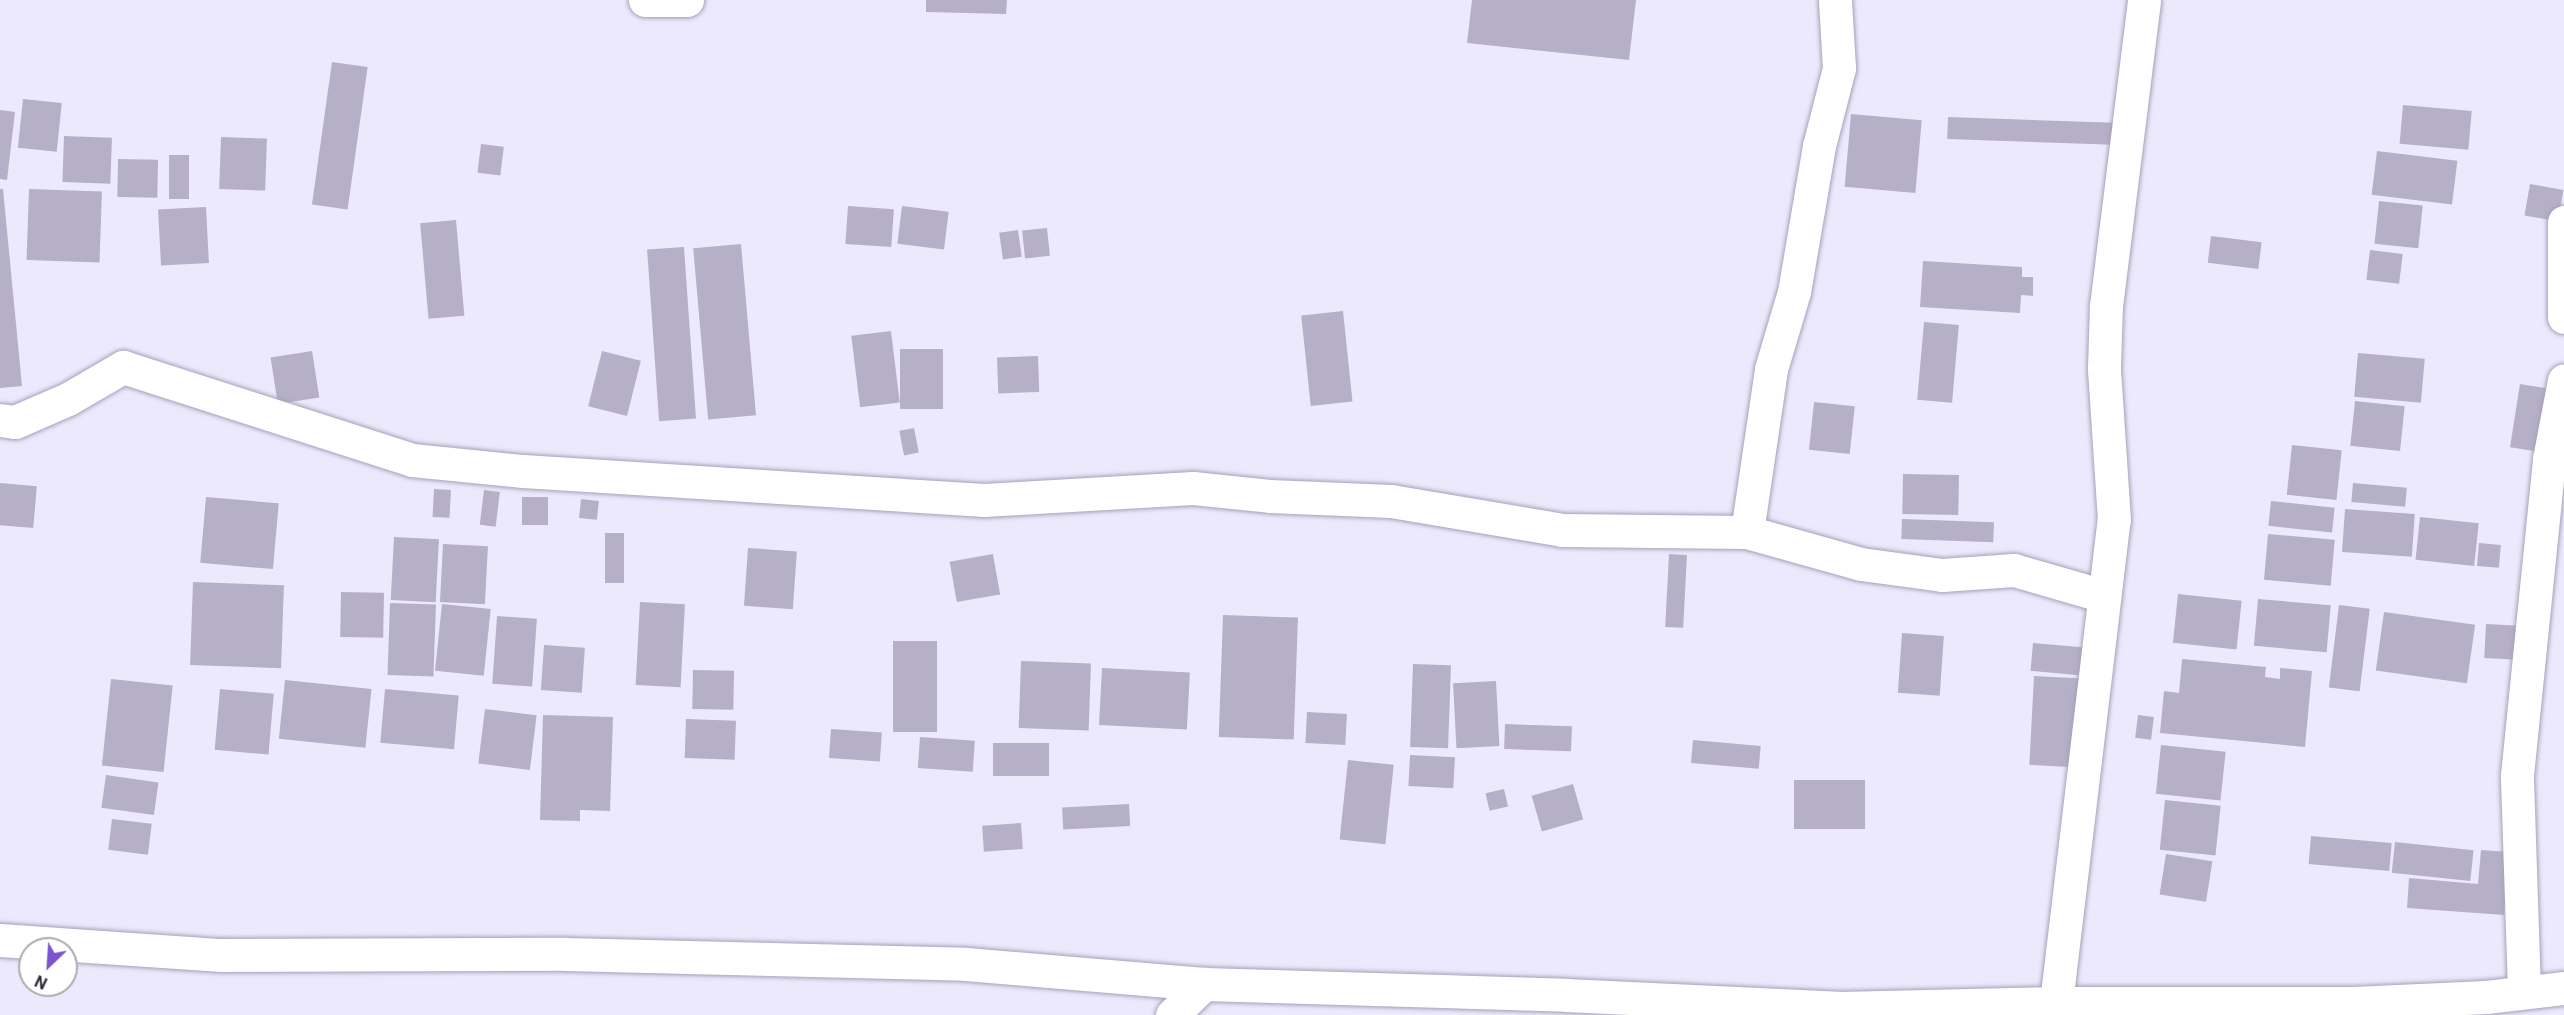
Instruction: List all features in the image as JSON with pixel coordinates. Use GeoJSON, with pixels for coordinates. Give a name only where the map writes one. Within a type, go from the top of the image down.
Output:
{"type":"FeatureCollection","features":[{"type":"Feature","properties":{"kind":"street"},"geometry":{"type":"LineString","coordinates":[[645,0],[687,0]]}},
{"type":"Feature","properties":{"kind":"street"},"geometry":{"type":"LineString","coordinates":[[1747,532],[1771,369],[1794,292],[1820,146],[1839,68],[1835,0]]}},
{"type":"Feature","properties":{"kind":"street"},"geometry":{"type":"LineString","coordinates":[[2056,1003],[2114,520],[2104,368],[2106,306],[2144,0]]}},
{"type":"Feature","properties":{"kind":"street"},"geometry":{"type":"LineString","coordinates":[[2564,222],[2564,317]]}},
{"type":"Feature","properties":{"kind":"street"},"geometry":{"type":"LineString","coordinates":[[0,420],[15,422],[68,399],[123,367],[412,460],[489,468],[984,500],[1193,488],[1270,496],[1392,501],[1562,530],[1747,532],[1861,564],[1942,575],[2014,570],[2104,596]]}},
{"type":"Feature","properties":{"kind":"street"},"geometry":{"type":"LineString","coordinates":[[2524,990],[2517,775],[2550,459],[2564,380]]}},
{"type":"Feature","properties":{"kind":"street"},"geometry":{"type":"LineString","coordinates":[[0,940],[221,955],[565,954],[966,964],[1204,984],[1554,994],[1838,1008],[2056,1003],[2353,1003],[2489,1006],[2524,990],[2564,988]]}},
{"type":"Feature","properties":{"kind":"street"},"geometry":{"type":"LineString","coordinates":[[1172,1015],[1204,984]]}},
{"type":"Feature","properties":{"kind":"building"},"geometry":{"type":"Polygon","coordinates":[[[926,0],[1007,0],[1006,14],[926,12],[926,0]]]}},
{"type":"Feature","properties":{"kind":"building"},"geometry":{"type":"Polygon","coordinates":[[[1472,0],[1636,0],[1629,60],[1467,43],[1472,0]]]}},
{"type":"Feature","properties":{"kind":"building"},"geometry":{"type":"Polygon","coordinates":[[[332,62],[368,67],[348,210],[312,205],[332,62]]]}},
{"type":"Feature","properties":{"kind":"building"},"geometry":{"type":"Polygon","coordinates":[[[23,99],[62,103],[57,152],[18,148],[23,99]]]}},
{"type":"Feature","properties":{"kind":"building"},"geometry":{"type":"Polygon","coordinates":[[[2403,105],[2472,111],[2468,150],[2400,144],[2403,105]]]}},
{"type":"Feature","properties":{"kind":"building"},"geometry":{"type":"Polygon","coordinates":[[[0,110],[15,112],[7,180],[0,179],[0,110]]]}},
{"type":"Feature","properties":{"kind":"building"},"geometry":{"type":"Polygon","coordinates":[[[1851,114],[1922,120],[1915,193],[1845,187],[1851,114]]]}},
{"type":"Feature","properties":{"kind":"building"},"geometry":{"type":"Polygon","coordinates":[[[1948,117],[2114,123],[2113,145],[1947,139],[1948,117]]]}},
{"type":"Feature","properties":{"kind":"building"},"geometry":{"type":"Polygon","coordinates":[[[64,136],[112,138],[110,184],[62,182],[64,136]]]}},
{"type":"Feature","properties":{"kind":"building"},"geometry":{"type":"Polygon","coordinates":[[[221,137],[267,139],[265,191],[219,189],[221,137]]]}},
{"type":"Feature","properties":{"kind":"building"},"geometry":{"type":"Polygon","coordinates":[[[481,144],[504,147],[500,176],[477,173],[481,144]]]}},
{"type":"Feature","properties":{"kind":"building"},"geometry":{"type":"Polygon","coordinates":[[[2377,151],[2457,161],[2452,205],[2372,195],[2377,151]]]}},
{"type":"Feature","properties":{"kind":"building"},"geometry":{"type":"Polygon","coordinates":[[[169,155],[189,155],[189,199],[169,199],[169,155]]]}},
{"type":"Feature","properties":{"kind":"building"},"geometry":{"type":"Polygon","coordinates":[[[118,159],[158,160],[157,198],[117,197],[118,159]]]}},
{"type":"Feature","properties":{"kind":"building"},"geometry":{"type":"Polygon","coordinates":[[[2530,184],[2563,190],[2558,221],[2524,216],[2530,184]]]}},
{"type":"Feature","properties":{"kind":"building"},"geometry":{"type":"Polygon","coordinates":[[[0,189],[3,189],[22,386],[0,388],[0,189]]]}},
{"type":"Feature","properties":{"kind":"building"},"geometry":{"type":"Polygon","coordinates":[[[29,189],[102,192],[99,263],[27,260],[29,189]]]}},
{"type":"Feature","properties":{"kind":"building"},"geometry":{"type":"Polygon","coordinates":[[[2379,201],[2423,206],[2418,248],[2375,244],[2379,201]]]}},
{"type":"Feature","properties":{"kind":"building"},"geometry":{"type":"Polygon","coordinates":[[[848,206],[894,209],[891,247],[845,244],[848,206]]]}},
{"type":"Feature","properties":{"kind":"building"},"geometry":{"type":"Polygon","coordinates":[[[902,206],[949,212],[944,249],[897,244],[902,206]]]}},
{"type":"Feature","properties":{"kind":"building"},"geometry":{"type":"Polygon","coordinates":[[[206,207],[209,263],[161,265],[158,210],[206,207]]]}},
{"type":"Feature","properties":{"kind":"building"},"geometry":{"type":"Polygon","coordinates":[[[456,220],[464,316],[429,319],[420,223],[456,220]]]}},
{"type":"Feature","properties":{"kind":"building"},"geometry":{"type":"Polygon","coordinates":[[[1047,228],[1050,256],[1025,258],[1022,231],[1047,228]]]}},
{"type":"Feature","properties":{"kind":"building"},"geometry":{"type":"Polygon","coordinates":[[[1018,230],[1022,257],[1003,259],[999,233],[1018,230]]]}},
{"type":"Feature","properties":{"kind":"building"},"geometry":{"type":"Polygon","coordinates":[[[2211,236],[2262,242],[2258,269],[2208,263],[2211,236]]]}},
{"type":"Feature","properties":{"kind":"building"},"geometry":{"type":"Polygon","coordinates":[[[741,244],[756,415],[708,420],[693,248],[741,244]]]}},
{"type":"Feature","properties":{"kind":"building"},"geometry":{"type":"Polygon","coordinates":[[[684,247],[696,419],[659,421],[647,250],[684,247]]]}},
{"type":"Feature","properties":{"kind":"building"},"geometry":{"type":"Polygon","coordinates":[[[2370,250],[2403,254],[2399,284],[2366,280],[2370,250]]]}},
{"type":"Feature","properties":{"kind":"building"},"geometry":{"type":"Polygon","coordinates":[[[1923,261],[2022,267],[2022,277],[2033,277],[2033,296],[2021,295],[2020,313],[1920,307],[1923,261]]]}},
{"type":"Feature","properties":{"kind":"building"},"geometry":{"type":"Polygon","coordinates":[[[1343,311],[1353,402],[1311,406],[1301,315],[1343,311]]]}},
{"type":"Feature","properties":{"kind":"building"},"geometry":{"type":"Polygon","coordinates":[[[1924,322],[1959,325],[1952,403],[1917,400],[1924,322]]]}},
{"type":"Feature","properties":{"kind":"building"},"geometry":{"type":"Polygon","coordinates":[[[891,331],[900,402],[860,407],[851,336],[891,331]]]}},
{"type":"Feature","properties":{"kind":"building"},"geometry":{"type":"Polygon","coordinates":[[[900,349],[943,349],[943,409],[900,409],[900,349]]]}},
{"type":"Feature","properties":{"kind":"building"},"geometry":{"type":"Polygon","coordinates":[[[312,351],[319,397],[278,404],[271,358],[312,351]]]}},
{"type":"Feature","properties":{"kind":"building"},"geometry":{"type":"Polygon","coordinates":[[[602,351],[641,361],[627,416],[588,406],[602,351]]]}},
{"type":"Feature","properties":{"kind":"building"},"geometry":{"type":"Polygon","coordinates":[[[2358,353],[2425,359],[2421,403],[2354,397],[2358,353]]]}},
{"type":"Feature","properties":{"kind":"building"},"geometry":{"type":"Polygon","coordinates":[[[1038,356],[1039,392],[998,393],[997,357],[1038,356]]]}},
{"type":"Feature","properties":{"kind":"building"},"geometry":{"type":"Polygon","coordinates":[[[2520,384],[2551,389],[2541,452],[2510,447],[2520,384]]]}},
{"type":"Feature","properties":{"kind":"building"},"geometry":{"type":"Polygon","coordinates":[[[2355,401],[2405,406],[2400,451],[2350,446],[2355,401]]]}},
{"type":"Feature","properties":{"kind":"building"},"geometry":{"type":"Polygon","coordinates":[[[1814,402],[1855,406],[1850,454],[1809,450],[1814,402]]]}},
{"type":"Feature","properties":{"kind":"building"},"geometry":{"type":"Polygon","coordinates":[[[914,428],[919,453],[904,455],[899,431],[914,428]]]}},
{"type":"Feature","properties":{"kind":"building"},"geometry":{"type":"Polygon","coordinates":[[[2292,445],[2342,450],[2336,500],[2287,495],[2292,445]]]}},
{"type":"Feature","properties":{"kind":"building"},"geometry":{"type":"Polygon","coordinates":[[[1903,474],[1959,475],[1958,515],[1902,514],[1903,474]]]}},
{"type":"Feature","properties":{"kind":"building"},"geometry":{"type":"Polygon","coordinates":[[[0,483],[37,486],[33,528],[0,525],[0,483]]]}},
{"type":"Feature","properties":{"kind":"building"},"geometry":{"type":"Polygon","coordinates":[[[2353,483],[2407,488],[2405,507],[2351,502],[2353,483]]]}},
{"type":"Feature","properties":{"kind":"building"},"geometry":{"type":"Polygon","coordinates":[[[434,489],[451,490],[450,518],[433,517],[434,489]]]}},
{"type":"Feature","properties":{"kind":"building"},"geometry":{"type":"Polygon","coordinates":[[[484,490],[500,492],[496,527],[480,525],[484,490]]]}},
{"type":"Feature","properties":{"kind":"building"},"geometry":{"type":"Polygon","coordinates":[[[206,497],[279,503],[273,569],[200,563],[206,497]]]}},
{"type":"Feature","properties":{"kind":"building"},"geometry":{"type":"Polygon","coordinates":[[[522,497],[548,497],[548,525],[522,525],[522,497]]]}},
{"type":"Feature","properties":{"kind":"building"},"geometry":{"type":"Polygon","coordinates":[[[581,499],[599,501],[597,520],[579,518],[581,499]]]}},
{"type":"Feature","properties":{"kind":"building"},"geometry":{"type":"Polygon","coordinates":[[[2271,501],[2335,508],[2332,533],[2268,526],[2271,501]]]}},
{"type":"Feature","properties":{"kind":"building"},"geometry":{"type":"Polygon","coordinates":[[[2345,509],[2415,514],[2412,557],[2342,552],[2345,509]]]}},
{"type":"Feature","properties":{"kind":"building"},"geometry":{"type":"Polygon","coordinates":[[[2420,517],[2479,523],[2474,566],[2416,560],[2420,517]]]}},
{"type":"Feature","properties":{"kind":"building"},"geometry":{"type":"Polygon","coordinates":[[[1902,519],[1994,522],[1993,542],[1901,539],[1902,519]]]}},
{"type":"Feature","properties":{"kind":"building"},"geometry":{"type":"Polygon","coordinates":[[[605,533],[624,533],[624,583],[605,583],[605,533]]]}},
{"type":"Feature","properties":{"kind":"building"},"geometry":{"type":"Polygon","coordinates":[[[2268,534],[2335,540],[2331,586],[2264,580],[2268,534]]]}},
{"type":"Feature","properties":{"kind":"building"},"geometry":{"type":"Polygon","coordinates":[[[394,537],[439,539],[436,602],[391,600],[394,537]]]}},
{"type":"Feature","properties":{"kind":"building"},"geometry":{"type":"Polygon","coordinates":[[[2479,543],[2501,545],[2499,568],[2477,566],[2479,543]]]}},
{"type":"Feature","properties":{"kind":"building"},"geometry":{"type":"Polygon","coordinates":[[[443,544],[488,546],[485,604],[440,602],[443,544]]]}},
{"type":"Feature","properties":{"kind":"building"},"geometry":{"type":"Polygon","coordinates":[[[748,548],[797,551],[793,609],[744,606],[748,548]]]}},
{"type":"Feature","properties":{"kind":"building"},"geometry":{"type":"Polygon","coordinates":[[[993,554],[1000,594],[957,602],[950,562],[993,554]]]}},
{"type":"Feature","properties":{"kind":"building"},"geometry":{"type":"Polygon","coordinates":[[[1669,554],[1687,555],[1683,628],[1665,627],[1669,554]]]}},
{"type":"Feature","properties":{"kind":"building"},"geometry":{"type":"Polygon","coordinates":[[[193,582],[284,585],[281,668],[190,665],[193,582]]]}},
{"type":"Feature","properties":{"kind":"building"},"geometry":{"type":"Polygon","coordinates":[[[341,592],[384,593],[383,638],[340,637],[341,592]]]}},
{"type":"Feature","properties":{"kind":"building"},"geometry":{"type":"Polygon","coordinates":[[[2178,594],[2242,601],[2237,649],[2173,643],[2178,594]]]}},
{"type":"Feature","properties":{"kind":"building"},"geometry":{"type":"Polygon","coordinates":[[[2258,599],[2331,605],[2327,652],[2254,646],[2258,599]]]}},
{"type":"Feature","properties":{"kind":"building"},"geometry":{"type":"Polygon","coordinates":[[[640,602],[685,604],[681,687],[636,685],[640,602]]]}},
{"type":"Feature","properties":{"kind":"building"},"geometry":{"type":"Polygon","coordinates":[[[390,603],[436,605],[433,677],[387,675],[390,603]]]}},
{"type":"Feature","properties":{"kind":"building"},"geometry":{"type":"Polygon","coordinates":[[[442,604],[491,609],[484,676],[435,671],[442,604]]]}},
{"type":"Feature","properties":{"kind":"building"},"geometry":{"type":"Polygon","coordinates":[[[2339,605],[2370,609],[2360,691],[2329,687],[2339,605]]]}},
{"type":"Feature","properties":{"kind":"building"},"geometry":{"type":"Polygon","coordinates":[[[2384,612],[2475,625],[2467,683],[2376,670],[2384,612]]]}},
{"type":"Feature","properties":{"kind":"building"},"geometry":{"type":"Polygon","coordinates":[[[1223,615],[1298,618],[1294,740],[1219,737],[1223,615]]]}},
{"type":"Feature","properties":{"kind":"building"},"geometry":{"type":"Polygon","coordinates":[[[497,616],[537,619],[532,687],[492,684],[497,616]]]}},
{"type":"Feature","properties":{"kind":"building"},"geometry":{"type":"Polygon","coordinates":[[[2486,624],[2519,626],[2517,660],[2484,658],[2486,624]]]}},
{"type":"Feature","properties":{"kind":"building"},"geometry":{"type":"Polygon","coordinates":[[[1902,633],[1944,636],[1940,696],[1898,693],[1902,633]]]}},
{"type":"Feature","properties":{"kind":"building"},"geometry":{"type":"Polygon","coordinates":[[[893,641],[937,641],[937,732],[893,732],[893,641]]]}},
{"type":"Feature","properties":{"kind":"building"},"geometry":{"type":"Polygon","coordinates":[[[2033,643],[2088,648],[2085,676],[2031,671],[2033,643]]]}},
{"type":"Feature","properties":{"kind":"building"},"geometry":{"type":"Polygon","coordinates":[[[544,645],[585,648],[582,693],[541,690],[544,645]]]}},
{"type":"Feature","properties":{"kind":"building"},"geometry":{"type":"Polygon","coordinates":[[[2182,659],[2266,667],[2265,677],[2280,679],[2280,668],[2312,671],[2305,747],[2160,733],[2164,691],[2179,693],[2182,659]]]}},
{"type":"Feature","properties":{"kind":"building"},"geometry":{"type":"Polygon","coordinates":[[[1021,661],[1091,663],[1089,730],[1019,728],[1021,661]]]}},
{"type":"Feature","properties":{"kind":"building"},"geometry":{"type":"Polygon","coordinates":[[[1413,664],[1451,665],[1448,748],[1410,747],[1413,664]]]}},
{"type":"Feature","properties":{"kind":"building"},"geometry":{"type":"Polygon","coordinates":[[[1102,668],[1190,673],[1187,730],[1099,725],[1102,668]]]}},
{"type":"Feature","properties":{"kind":"building"},"geometry":{"type":"Polygon","coordinates":[[[693,670],[734,671],[733,710],[692,709],[693,670]]]}},
{"type":"Feature","properties":{"kind":"building"},"geometry":{"type":"Polygon","coordinates":[[[2034,676],[2088,679],[2083,768],[2029,765],[2034,676]]]}},
{"type":"Feature","properties":{"kind":"building"},"geometry":{"type":"Polygon","coordinates":[[[111,679],[173,685],[164,772],[102,766],[111,679]]]}},
{"type":"Feature","properties":{"kind":"building"},"geometry":{"type":"Polygon","coordinates":[[[285,680],[372,689],[365,748],[279,739],[285,680]]]}},
{"type":"Feature","properties":{"kind":"building"},"geometry":{"type":"Polygon","coordinates":[[[1496,681],[1499,746],[1456,748],[1453,683],[1496,681]]]}},
{"type":"Feature","properties":{"kind":"building"},"geometry":{"type":"Polygon","coordinates":[[[220,689],[274,694],[268,754],[215,750],[220,689]]]}},
{"type":"Feature","properties":{"kind":"building"},"geometry":{"type":"Polygon","coordinates":[[[385,689],[459,695],[454,749],[380,743],[385,689]]]}},
{"type":"Feature","properties":{"kind":"building"},"geometry":{"type":"Polygon","coordinates":[[[485,709],[537,715],[530,770],[478,764],[485,709]]]}},
{"type":"Feature","properties":{"kind":"building"},"geometry":{"type":"Polygon","coordinates":[[[1307,712],[1347,714],[1345,745],[1305,743],[1307,712]]]}},
{"type":"Feature","properties":{"kind":"building"},"geometry":{"type":"Polygon","coordinates":[[[543,715],[613,717],[610,811],[580,810],[580,821],[540,820],[543,715]]]}},
{"type":"Feature","properties":{"kind":"building"},"geometry":{"type":"Polygon","coordinates":[[[2138,715],[2154,717],[2151,740],[2135,738],[2138,715]]]}},
{"type":"Feature","properties":{"kind":"building"},"geometry":{"type":"Polygon","coordinates":[[[686,719],[736,721],[735,760],[685,758],[686,719]]]}},
{"type":"Feature","properties":{"kind":"building"},"geometry":{"type":"Polygon","coordinates":[[[1505,724],[1572,726],[1571,751],[1504,749],[1505,724]]]}},
{"type":"Feature","properties":{"kind":"building"},"geometry":{"type":"Polygon","coordinates":[[[831,729],[882,733],[880,761],[829,758],[831,729]]]}},
{"type":"Feature","properties":{"kind":"building"},"geometry":{"type":"Polygon","coordinates":[[[920,737],[975,741],[973,772],[918,768],[920,737]]]}},
{"type":"Feature","properties":{"kind":"building"},"geometry":{"type":"Polygon","coordinates":[[[1693,740],[1761,746],[1759,769],[1691,763],[1693,740]]]}},
{"type":"Feature","properties":{"kind":"building"},"geometry":{"type":"Polygon","coordinates":[[[993,743],[1049,743],[1049,776],[993,776],[993,743]]]}},
{"type":"Feature","properties":{"kind":"building"},"geometry":{"type":"Polygon","coordinates":[[[2161,745],[2226,752],[2221,801],[2156,794],[2161,745]]]}},
{"type":"Feature","properties":{"kind":"building"},"geometry":{"type":"Polygon","coordinates":[[[1410,755],[1455,757],[1453,788],[1408,786],[1410,755]]]}},
{"type":"Feature","properties":{"kind":"building"},"geometry":{"type":"Polygon","coordinates":[[[1348,760],[1394,765],[1385,844],[1340,840],[1348,760]]]}},
{"type":"Feature","properties":{"kind":"building"},"geometry":{"type":"Polygon","coordinates":[[[106,775],[158,782],[154,815],[101,808],[106,775]]]}},
{"type":"Feature","properties":{"kind":"building"},"geometry":{"type":"Polygon","coordinates":[[[1794,780],[1865,780],[1865,829],[1794,829],[1794,780]]]}},
{"type":"Feature","properties":{"kind":"building"},"geometry":{"type":"Polygon","coordinates":[[[1573,784],[1583,820],[1542,831],[1532,796],[1573,784]]]}},
{"type":"Feature","properties":{"kind":"building"},"geometry":{"type":"Polygon","coordinates":[[[1504,789],[1508,807],[1490,811],[1485,793],[1504,789]]]}},
{"type":"Feature","properties":{"kind":"building"},"geometry":{"type":"Polygon","coordinates":[[[2165,800],[2221,806],[2215,856],[2160,850],[2165,800]]]}},
{"type":"Feature","properties":{"kind":"building"},"geometry":{"type":"Polygon","coordinates":[[[1129,804],[1130,826],[1063,829],[1062,808],[1129,804]]]}},
{"type":"Feature","properties":{"kind":"building"},"geometry":{"type":"Polygon","coordinates":[[[112,819],[152,824],[148,855],[108,850],[112,819]]]}},
{"type":"Feature","properties":{"kind":"building"},"geometry":{"type":"Polygon","coordinates":[[[1021,823],[1023,849],[984,852],[982,826],[1021,823]]]}},
{"type":"Feature","properties":{"kind":"building"},"geometry":{"type":"Polygon","coordinates":[[[2311,836],[2392,843],[2389,871],[2309,864],[2311,836]]]}},
{"type":"Feature","properties":{"kind":"building"},"geometry":{"type":"Polygon","coordinates":[[[2395,842],[2474,850],[2470,881],[2392,873],[2395,842]]]}},
{"type":"Feature","properties":{"kind":"building"},"geometry":{"type":"Polygon","coordinates":[[[2481,850],[2509,852],[2504,915],[2407,908],[2409,878],[2478,884],[2481,850]]]}},
{"type":"Feature","properties":{"kind":"building"},"geometry":{"type":"Polygon","coordinates":[[[2166,854],[2212,861],[2206,902],[2160,894],[2166,854]]]}}]}
